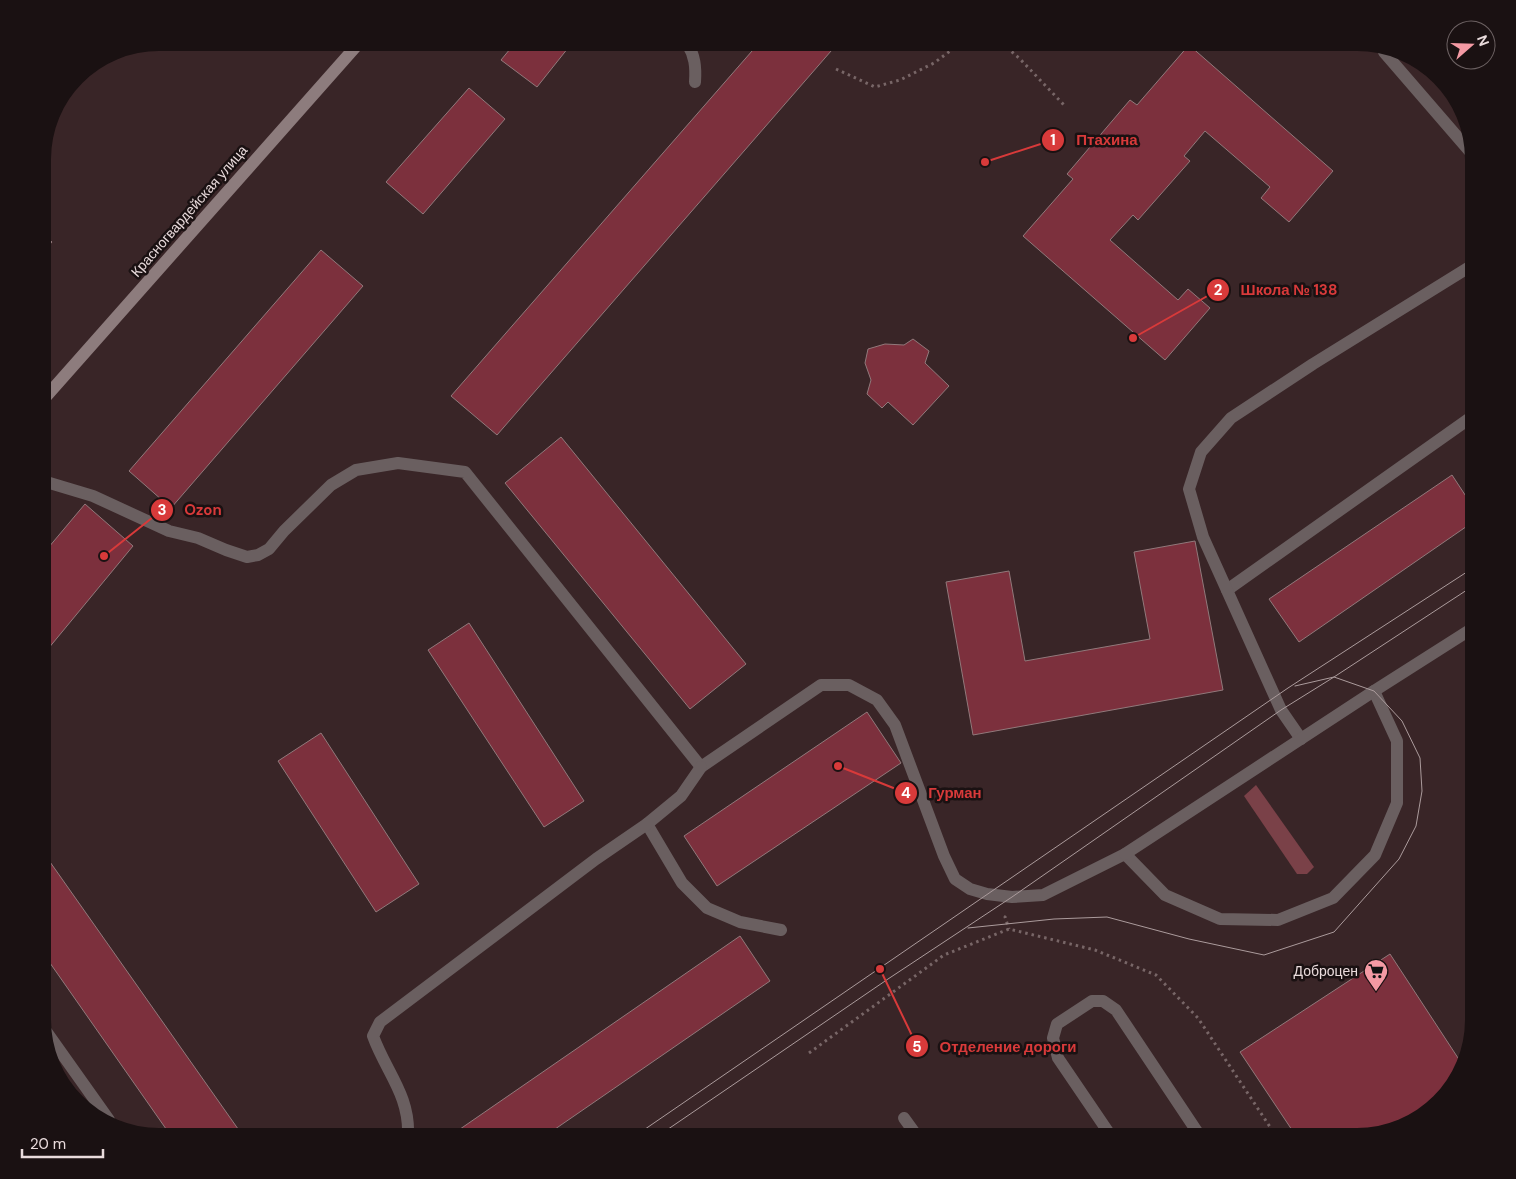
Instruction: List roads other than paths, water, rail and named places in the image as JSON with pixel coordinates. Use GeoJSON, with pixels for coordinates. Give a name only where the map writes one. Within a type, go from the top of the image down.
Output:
{"type":"FeatureCollection","features":[{"type":"Feature","properties":{"kind":"main road","name":"Красногвардейская улица"},"geometry":{"type":"LineString","coordinates":[[51,391],[351,51]]}},
{"type":"Feature","properties":{"kind":"street"},"geometry":{"type":"LineString","coordinates":[[692,51],[696,63],[695,82]]}},
{"type":"Feature","properties":{"kind":"street"},"geometry":{"type":"LineString","coordinates":[[1387,56],[1464,145]]}},
{"type":"Feature","properties":{"kind":"street"},"geometry":{"type":"LineString","coordinates":[[1300,739],[1281,710],[1203,537],[1189,489],[1201,452],[1231,418],[1465,265]]}},
{"type":"Feature","properties":{"kind":"street"},"geometry":{"type":"LineString","coordinates":[[1227,590],[1465,422]]}},
{"type":"Feature","properties":{"kind":"street"},"geometry":{"type":"LineString","coordinates":[[51,483],[93,496],[169,530],[198,538],[247,557],[258,555],[269,549],[284,531],[331,485],[356,470],[398,464],[465,472],[701,767]]}},
{"type":"Feature","properties":{"kind":"street"},"geometry":{"type":"LineString","coordinates":[[407,1128],[404,1100],[379,1053],[373,1036],[380,1022],[596,859],[647,824],[681,796],[701,767],[821,685],[849,685],[877,700],[895,725],[944,856],[955,878],[970,889],[987,894],[1012,897],[1043,894],[1125,854],[1465,634]]}},
{"type":"Feature","properties":{"kind":"street"},"geometry":{"type":"LineString","coordinates":[[1125,854],[1165,896],[1220,919],[1278,920],[1333,898],[1375,855],[1397,803],[1397,741],[1374,691]]}},
{"type":"Feature","properties":{"kind":"street"},"geometry":{"type":"LineString","coordinates":[[647,824],[682,883],[707,908],[740,922],[781,930]]}},
{"type":"Feature","properties":{"kind":"street"},"geometry":{"type":"LineString","coordinates":[[1106,1128],[1058,1058],[1053,1038],[1057,1024],[1092,1001],[1103,1002],[1116,1010],[1195,1128]]}},
{"type":"Feature","properties":{"kind":"street"},"geometry":{"type":"LineString","coordinates":[[53,1041],[103,1112]]}},
{"type":"Feature","properties":{"kind":"street"},"geometry":{"type":"LineString","coordinates":[[904,1118],[911,1128]]}},
{"type":"Feature","properties":{"kind":"tram line"},"geometry":{"type":"LineString","coordinates":[[647,1128],[1288,688],[1465,573]]}},
{"type":"Feature","properties":{"kind":"tram line"},"geometry":{"type":"LineString","coordinates":[[670,1128],[1012,897],[1281,710],[1465,591]]}},
{"type":"Feature","properties":{"kind":"tram line"},"geometry":{"type":"LineString","coordinates":[[968,928],[1054,919],[1107,917],[1189,939],[1264,955],[1334,932],[1399,859],[1416,826],[1422,791],[1420,758],[1402,721],[1374,691],[1334,677],[1295,686]]}},
{"type":"Feature","properties":{"kind":"place","name":"Птахина"},"geometry":{"type":"Point","coordinates":[985,162]}},
{"type":"Feature","properties":{"kind":"place","name":"Школа № 138"},"geometry":{"type":"Point","coordinates":[1133,338]}},
{"type":"Feature","properties":{"kind":"place","name":"Ozon"},"geometry":{"type":"Point","coordinates":[104,556]}},
{"type":"Feature","properties":{"kind":"place","name":"Гурман"},"geometry":{"type":"Point","coordinates":[838,766]}},
{"type":"Feature","properties":{"kind":"place","name":"Отделение дороги"},"geometry":{"type":"Point","coordinates":[880,969]}},
{"type":"Feature","properties":{"kind":"place","name":"Доброцен"},"geometry":{"type":"Point","coordinates":[1376,992]}}]}
